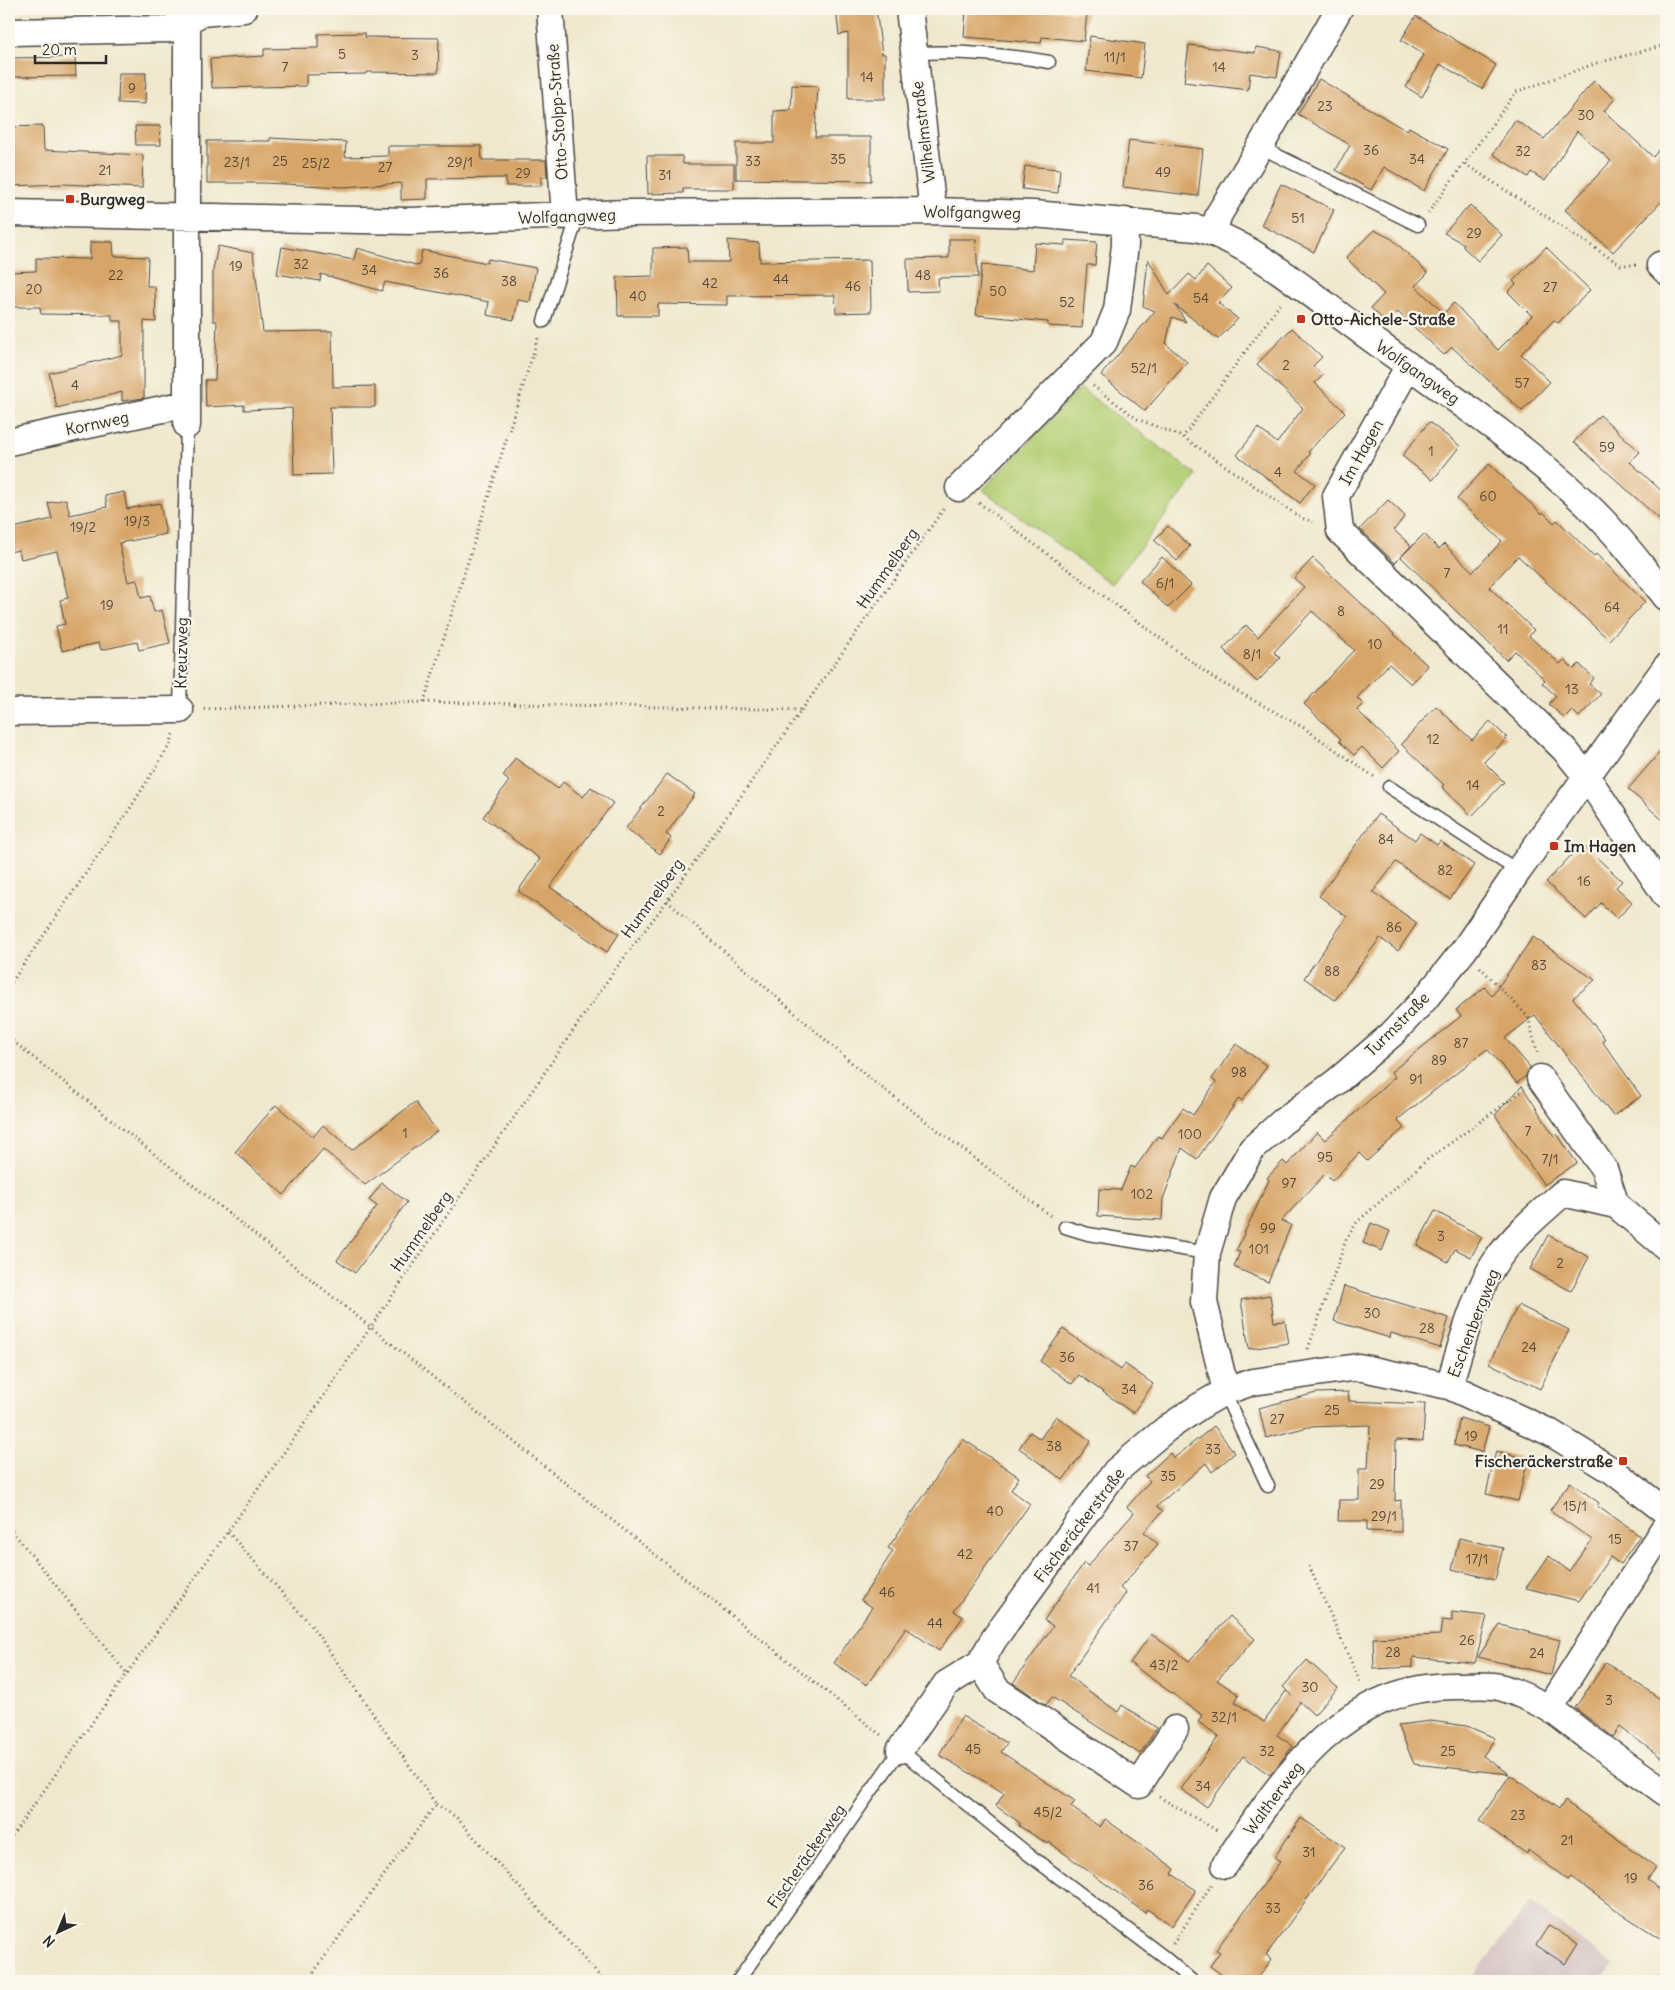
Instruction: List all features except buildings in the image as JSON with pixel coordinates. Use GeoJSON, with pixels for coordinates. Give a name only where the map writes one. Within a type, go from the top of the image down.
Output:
{"type":"FeatureCollection","features":[{"type":"Feature","properties":{"kind":"street"},"geometry":{"type":"LineString","coordinates":[[9,32],[169,29],[187,15],[244,9]]}},
{"type":"Feature","properties":{"kind":"street","name":"Otto-Stolpp-Straße"},"geometry":{"type":"LineString","coordinates":[[550,9],[571,216]]}},
{"type":"Feature","properties":{"kind":"street","name":"Wilhelmstraße"},"geometry":{"type":"LineString","coordinates":[[909,9],[933,211]]}},
{"type":"Feature","properties":{"kind":"street"},"geometry":{"type":"LineString","coordinates":[[1213,232],[1219,214],[1260,147],[1339,9]]}},
{"type":"Feature","properties":{"kind":"street"},"geometry":{"type":"LineString","coordinates":[[186,415],[187,15]]}},
{"type":"Feature","properties":{"kind":"street","name":"Wolfgangweg"},"geometry":{"type":"LineString","coordinates":[[9,213],[411,221],[571,216],[933,211],[1033,214],[1125,221],[1213,232],[1283,274],[1408,367],[1467,406],[1532,456],[1585,503],[1626,546],[1666,597]]}},
{"type":"Feature","properties":{"kind":"street"},"geometry":{"type":"LineString","coordinates":[[958,488],[1104,342],[1117,310],[1125,221]]}},
{"type":"Feature","properties":{"kind":"street","name":"Im Hagen"},"geometry":{"type":"LineString","coordinates":[[1340,531],[1336,496],[1408,367]]}},
{"type":"Feature","properties":{"kind":"street","name":"Kornweg"},"geometry":{"type":"LineString","coordinates":[[9,442],[186,415]]}},
{"type":"Feature","properties":{"kind":"street"},"geometry":{"type":"LineString","coordinates":[[1340,531],[1564,750],[1587,777],[1666,896]]}},
{"type":"Feature","properties":{"kind":"street","name":"Turmstraße"},"geometry":{"type":"LineString","coordinates":[[1226,1392],[1204,1302],[1207,1253],[1223,1198],[1252,1150],[1282,1122],[1336,1082],[1392,1034],[1424,1000],[1464,950],[1518,871],[1666,667]]}},
{"type":"Feature","properties":{"kind":"street","name":"Kreuzweg"},"geometry":{"type":"LineString","coordinates":[[9,712],[180,710]]}},
{"type":"Feature","properties":{"kind":"street"},"geometry":{"type":"LineString","coordinates":[[1540,1078],[1604,1170],[1616,1205]]}},
{"type":"Feature","properties":{"kind":"street","name":"Eschenbergweg"},"geometry":{"type":"LineString","coordinates":[[1449,1386],[1479,1298],[1495,1262],[1528,1223],[1563,1193],[1616,1205],[1666,1247]]}},
{"type":"Feature","properties":{"kind":"street","name":"Fischeräckerstraße"},"geometry":{"type":"LineString","coordinates":[[900,1750],[946,1684],[980,1663],[994,1639],[1116,1471],[1166,1429],[1226,1392],[1253,1382],[1358,1367],[1449,1386],[1551,1433],[1613,1471],[1666,1512]]}},
{"type":"Feature","properties":{"kind":"street"},"geometry":{"type":"LineString","coordinates":[[1549,1708],[1666,1525]]}},
{"type":"Feature","properties":{"kind":"street"},"geometry":{"type":"LineString","coordinates":[[980,1663],[997,1690],[1139,1785],[1175,1729]]}},
{"type":"Feature","properties":{"kind":"street","name":"Waltherweg"},"geometry":{"type":"LineString","coordinates":[[1232,1854],[1271,1795],[1293,1767],[1342,1723],[1371,1705],[1402,1692],[1434,1686],[1496,1686],[1549,1708],[1666,1793]]}},
{"type":"Feature","properties":{"kind":"lane"},"geometry":{"type":"LineString","coordinates":[[914,53],[955,52],[1012,55],[1049,62]]}},
{"type":"Feature","properties":{"kind":"lane"},"geometry":{"type":"LineString","coordinates":[[1260,147],[1418,225]]}},
{"type":"Feature","properties":{"kind":"lane"},"geometry":{"type":"LineString","coordinates":[[544,321],[571,216]]}},
{"type":"Feature","properties":{"kind":"lane","name":"Kreuzweg"},"geometry":{"type":"LineString","coordinates":[[180,710],[186,415]]}},
{"type":"Feature","properties":{"kind":"lane"},"geometry":{"type":"LineString","coordinates":[[1389,786],[1518,871]]}},
{"type":"Feature","properties":{"kind":"lane"},"geometry":{"type":"LineString","coordinates":[[1065,1227],[1088,1234],[1207,1253]]}},
{"type":"Feature","properties":{"kind":"lane"},"geometry":{"type":"LineString","coordinates":[[1226,1392],[1230,1406],[1268,1486]]}},
{"type":"Feature","properties":{"kind":"lane"},"geometry":{"type":"LineString","coordinates":[[900,1750],[1028,1854],[1164,1957],[1192,1981]]}},
{"type":"Feature","properties":{"kind":"lane","name":"Fischeräckerweg"},"geometry":{"type":"LineString","coordinates":[[738,1981],[900,1750]]}},
{"type":"Feature","properties":{"kind":"path"},"geometry":{"type":"LineString","coordinates":[[1418,225],[1465,164],[1516,92],[1597,63],[1666,45]]}},
{"type":"Feature","properties":{"kind":"path"},"geometry":{"type":"LineString","coordinates":[[1465,164],[1621,265],[1663,268]]}},
{"type":"Feature","properties":{"kind":"path"},"geometry":{"type":"LineString","coordinates":[[1183,437],[1280,304]]}},
{"type":"Feature","properties":{"kind":"path"},"geometry":{"type":"LineString","coordinates":[[424,702],[544,321]]}},
{"type":"Feature","properties":{"kind":"path"},"geometry":{"type":"LineString","coordinates":[[1074,372],[1137,419],[1183,437],[1301,518],[1340,531]]}},
{"type":"Feature","properties":{"kind":"path"},"geometry":{"type":"LineString","coordinates":[[958,488],[1215,679],[1304,728],[1389,786]]}},
{"type":"Feature","properties":{"kind":"path","name":"Hummelberg"},"geometry":{"type":"LineString","coordinates":[[9,1840],[314,1410],[614,971],[803,710],[958,488]]}},
{"type":"Feature","properties":{"kind":"path"},"geometry":{"type":"LineString","coordinates":[[9,986],[131,807],[171,743],[180,710],[424,702],[803,710]]}},
{"type":"Feature","properties":{"kind":"path"},"geometry":{"type":"LineString","coordinates":[[667,900],[869,1078],[1065,1227]]}},
{"type":"Feature","properties":{"kind":"path"},"geometry":{"type":"LineString","coordinates":[[1299,1375],[1346,1240],[1357,1222],[1427,1160],[1540,1078],[1538,1055],[1528,1017],[1464,950]]}},
{"type":"Feature","properties":{"kind":"path"},"geometry":{"type":"LineString","coordinates":[[9,1038],[900,1750]]}},
{"type":"Feature","properties":{"kind":"path"},"geometry":{"type":"LineString","coordinates":[[9,1527],[127,1674]]}},
{"type":"Feature","properties":{"kind":"path"},"geometry":{"type":"LineString","coordinates":[[228,1532],[311,1625],[436,1804],[456,1817],[604,1981]]}},
{"type":"Feature","properties":{"kind":"path"},"geometry":{"type":"LineString","coordinates":[[1309,1566],[1371,1705]]}},
{"type":"Feature","properties":{"kind":"path"},"geometry":{"type":"LineString","coordinates":[[1139,1785],[1232,1854],[1164,1957]]}},
{"type":"Feature","properties":{"kind":"path"},"geometry":{"type":"LineString","coordinates":[[306,1981],[436,1804]]}},
{"type":"Feature","properties":{"kind":"path"},"geometry":{"type":"LineString","coordinates":[[1650,1981],[1666,1972]]}},
{"type":"Feature","properties":{"kind":"shaded area"},"geometry":{"type":"Polygon","coordinates":[[[1530,1902],[1614,1965],[1601,1977],[1601,1981],[1471,1979],[1530,1902]]]}},
{"type":"Feature","properties":{"kind":"green space"},"geometry":{"type":"Polygon","coordinates":[[[1080,388],[1197,475],[1112,584],[983,490],[1080,388]]]}},
{"type":"Feature","properties":{"kind":"place","name":"Burgweg"},"geometry":{"type":"Point","coordinates":[70,199]}},
{"type":"Feature","properties":{"kind":"place","name":"Otto-Aichele-Straße"},"geometry":{"type":"Point","coordinates":[1301,319]}},
{"type":"Feature","properties":{"kind":"place","name":"Im Hagen"},"geometry":{"type":"Point","coordinates":[1554,846]}},
{"type":"Feature","properties":{"kind":"place","name":"Fischeräckerstraße"},"geometry":{"type":"Point","coordinates":[1623,1461]}}]}
